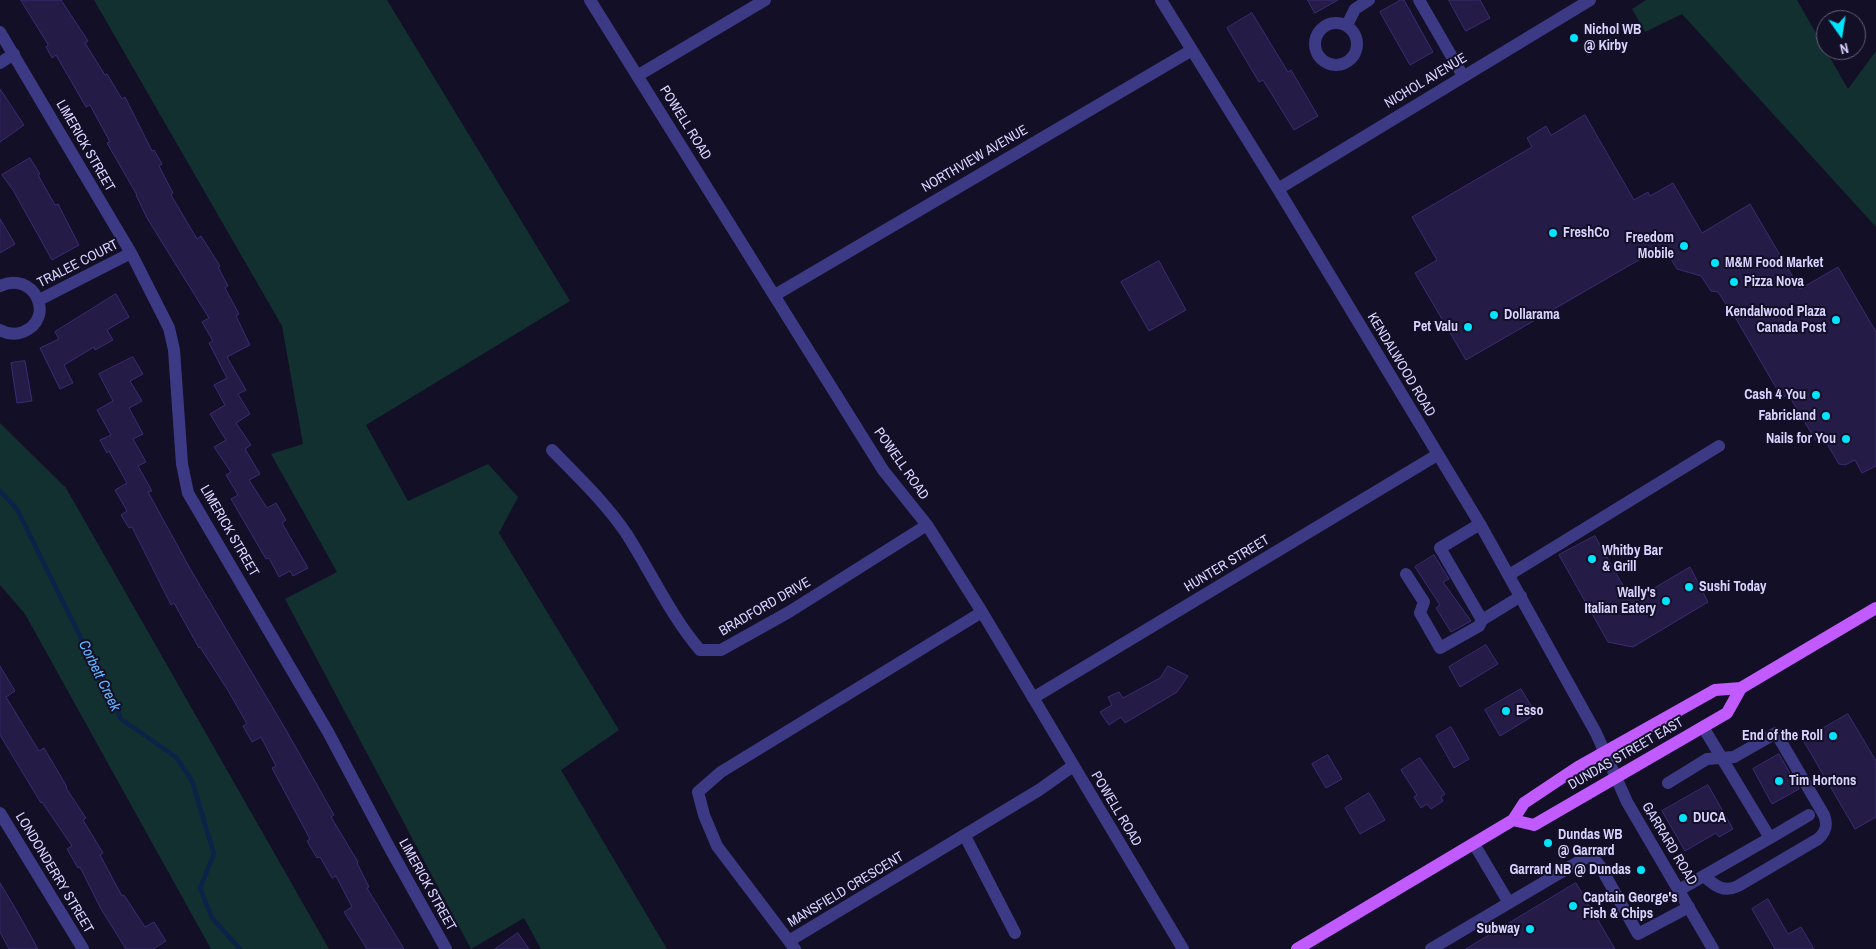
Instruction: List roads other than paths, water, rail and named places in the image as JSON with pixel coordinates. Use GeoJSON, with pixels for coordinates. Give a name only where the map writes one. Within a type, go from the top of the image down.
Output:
{"type":"FeatureCollection","features":[{"type":"Feature","properties":{"kind":"main road","name":"DUNDAS STREET EAST"},"geometry":{"type":"LineString","coordinates":[[1297,949],[1513,820],[1524,803],[1604,752],[1715,690],[1741,688],[1876,608]]}},
{"type":"Feature","properties":{"kind":"main road","name":"DUNDAS STREET EAST"},"geometry":{"type":"LineString","coordinates":[[1513,820],[1534,825],[1727,713],[1741,688]]}},
{"type":"Feature","properties":{"kind":"street","name":"POWELL ROAD"},"geometry":{"type":"LineString","coordinates":[[590,0],[883,470],[927,525],[982,612],[1183,949]]}},
{"type":"Feature","properties":{"kind":"street"},"geometry":{"type":"LineString","coordinates":[[637,76],[765,0]]}},
{"type":"Feature","properties":{"kind":"street","name":"KENDALWOOD ROAD"},"geometry":{"type":"LineString","coordinates":[[1161,0],[1278,189],[1480,524],[1521,596],[1604,752]]}},
{"type":"Feature","properties":{"kind":"street"},"geometry":{"type":"LineString","coordinates":[[1347,26],[1355,9],[1369,0]]}},
{"type":"Feature","properties":{"kind":"street"},"geometry":{"type":"LineString","coordinates":[[1419,0],[1462,76]]}},
{"type":"Feature","properties":{"kind":"street","name":"NICHOL AVENUE"},"geometry":{"type":"LineString","coordinates":[[1278,189],[1590,0]]}},
{"type":"Feature","properties":{"kind":"street","name":"LIMERICK STREET"},"geometry":{"type":"LineString","coordinates":[[0,32],[131,254],[168,328],[174,350],[182,464],[188,493],[328,732],[446,949]]}},
{"type":"Feature","properties":{"kind":"street","name":"NORTHVIEW AVENUE"},"geometry":{"type":"LineString","coordinates":[[775,296],[1192,50]]}},
{"type":"Feature","properties":{"kind":"street"},"geometry":{"type":"LineString","coordinates":[[0,63],[14,54]]}},
{"type":"Feature","properties":{"kind":"street","name":"TRALEE COURT"},"geometry":{"type":"LineString","coordinates":[[40,300],[131,254]]}},
{"type":"Feature","properties":{"kind":"street","name":"TRALEE COURT"},"geometry":{"type":"LineString","coordinates":[[0,286],[12,282],[23,284],[31,289],[40,300],[39,316],[28,330],[17,334],[6,333],[0,330]]}},
{"type":"Feature","properties":{"kind":"street"},"geometry":{"type":"LineString","coordinates":[[1509,575],[1720,446]]}},
{"type":"Feature","properties":{"kind":"street","name":"BRADFORD DRIVE"},"geometry":{"type":"LineString","coordinates":[[552,450],[607,507],[650,572],[684,631],[700,650],[721,650],[789,612],[927,525]]}},
{"type":"Feature","properties":{"kind":"street","name":"HUNTER STREET"},"geometry":{"type":"LineString","coordinates":[[1033,698],[1437,455]]}},
{"type":"Feature","properties":{"kind":"street"},"geometry":{"type":"LineString","coordinates":[[1480,524],[1440,548],[1482,620]]}},
{"type":"Feature","properties":{"kind":"street"},"geometry":{"type":"LineString","coordinates":[[1406,574],[1424,602],[1420,613],[1440,648],[1479,626],[1482,620],[1521,596]]}},
{"type":"Feature","properties":{"kind":"street","name":"MANSFIELD CRESCENT"},"geometry":{"type":"LineString","coordinates":[[982,612],[721,772],[698,792],[704,815],[717,846],[792,945],[1039,790],[1073,766]]}},
{"type":"Feature","properties":{"kind":"street"},"geometry":{"type":"LineString","coordinates":[[1703,727],[1770,838]]}},
{"type":"Feature","properties":{"kind":"street"},"geometry":{"type":"LineString","coordinates":[[1668,783],[1708,759],[1734,757],[1776,733],[1827,821],[1824,834],[1732,889],[1723,889],[1704,876]]}},
{"type":"Feature","properties":{"kind":"street","name":"GARRARD ROAD"},"geometry":{"type":"LineString","coordinates":[[1604,752],[1626,802],[1713,949]]}},
{"type":"Feature","properties":{"kind":"street","name":"LONDONDERRY STREET"},"geometry":{"type":"LineString","coordinates":[[0,813],[83,949]]}},
{"type":"Feature","properties":{"kind":"street"},"geometry":{"type":"LineString","coordinates":[[1679,890],[1809,815]]}},
{"type":"Feature","properties":{"kind":"street"},"geometry":{"type":"LineString","coordinates":[[965,836],[1015,932]]}},
{"type":"Feature","properties":{"kind":"street"},"geometry":{"type":"LineString","coordinates":[[1474,844],[1509,903]]}},
{"type":"Feature","properties":{"kind":"street"},"geometry":{"type":"LineString","coordinates":[[1431,949],[1585,858],[1594,859],[1600,866],[1638,934],[1689,907]]}},
{"type":"Feature","properties":{"kind":"waterway","name":"Corbett Creek"},"geometry":{"type":"LineString","coordinates":[[0,491],[17,509],[121,719],[176,757],[192,781],[214,854],[200,888],[212,918],[240,949]]}},
{"type":"Feature","properties":{"kind":"place","name":"Nichol WB @ Kirby"},"geometry":{"type":"Point","coordinates":[1574,38]}},
{"type":"Feature","properties":{"kind":"place","name":"FreshCo"},"geometry":{"type":"Point","coordinates":[1553,233]}},
{"type":"Feature","properties":{"kind":"place","name":"Freedom Mobile"},"geometry":{"type":"Point","coordinates":[1684,246]}},
{"type":"Feature","properties":{"kind":"place","name":"M&M Food Market"},"geometry":{"type":"Point","coordinates":[1715,263]}},
{"type":"Feature","properties":{"kind":"place","name":"Pizza Nova"},"geometry":{"type":"Point","coordinates":[1734,282]}},
{"type":"Feature","properties":{"kind":"place","name":"Dollarama"},"geometry":{"type":"Point","coordinates":[1494,315]}},
{"type":"Feature","properties":{"kind":"place","name":"Kendalwood Plaza Canada Post"},"geometry":{"type":"Point","coordinates":[1836,320]}},
{"type":"Feature","properties":{"kind":"place","name":"Pet Valu"},"geometry":{"type":"Point","coordinates":[1468,327]}},
{"type":"Feature","properties":{"kind":"place","name":"Cash 4 You"},"geometry":{"type":"Point","coordinates":[1816,395]}},
{"type":"Feature","properties":{"kind":"place","name":"Fabricland"},"geometry":{"type":"Point","coordinates":[1826,416]}},
{"type":"Feature","properties":{"kind":"place","name":"Nails for You"},"geometry":{"type":"Point","coordinates":[1846,439]}},
{"type":"Feature","properties":{"kind":"place","name":"Whitby Bar & Grill"},"geometry":{"type":"Point","coordinates":[1592,559]}},
{"type":"Feature","properties":{"kind":"place","name":"Sushi Today"},"geometry":{"type":"Point","coordinates":[1689,587]}},
{"type":"Feature","properties":{"kind":"place","name":"Wally's Italian Eatery"},"geometry":{"type":"Point","coordinates":[1666,601]}},
{"type":"Feature","properties":{"kind":"place","name":"Esso"},"geometry":{"type":"Point","coordinates":[1506,711]}},
{"type":"Feature","properties":{"kind":"place","name":"End of the Roll"},"geometry":{"type":"Point","coordinates":[1833,736]}},
{"type":"Feature","properties":{"kind":"place","name":"Tim Hortons"},"geometry":{"type":"Point","coordinates":[1779,781]}},
{"type":"Feature","properties":{"kind":"place","name":"DUCA"},"geometry":{"type":"Point","coordinates":[1683,818]}},
{"type":"Feature","properties":{"kind":"place","name":"Dundas WB @ Garrard"},"geometry":{"type":"Point","coordinates":[1548,843]}},
{"type":"Feature","properties":{"kind":"place","name":"Garrard NB @ Dundas"},"geometry":{"type":"Point","coordinates":[1641,870]}},
{"type":"Feature","properties":{"kind":"place","name":"Captain George's Fish & Chips"},"geometry":{"type":"Point","coordinates":[1573,906]}},
{"type":"Feature","properties":{"kind":"place","name":"Subway"},"geometry":{"type":"Point","coordinates":[1530,929]}}]}
